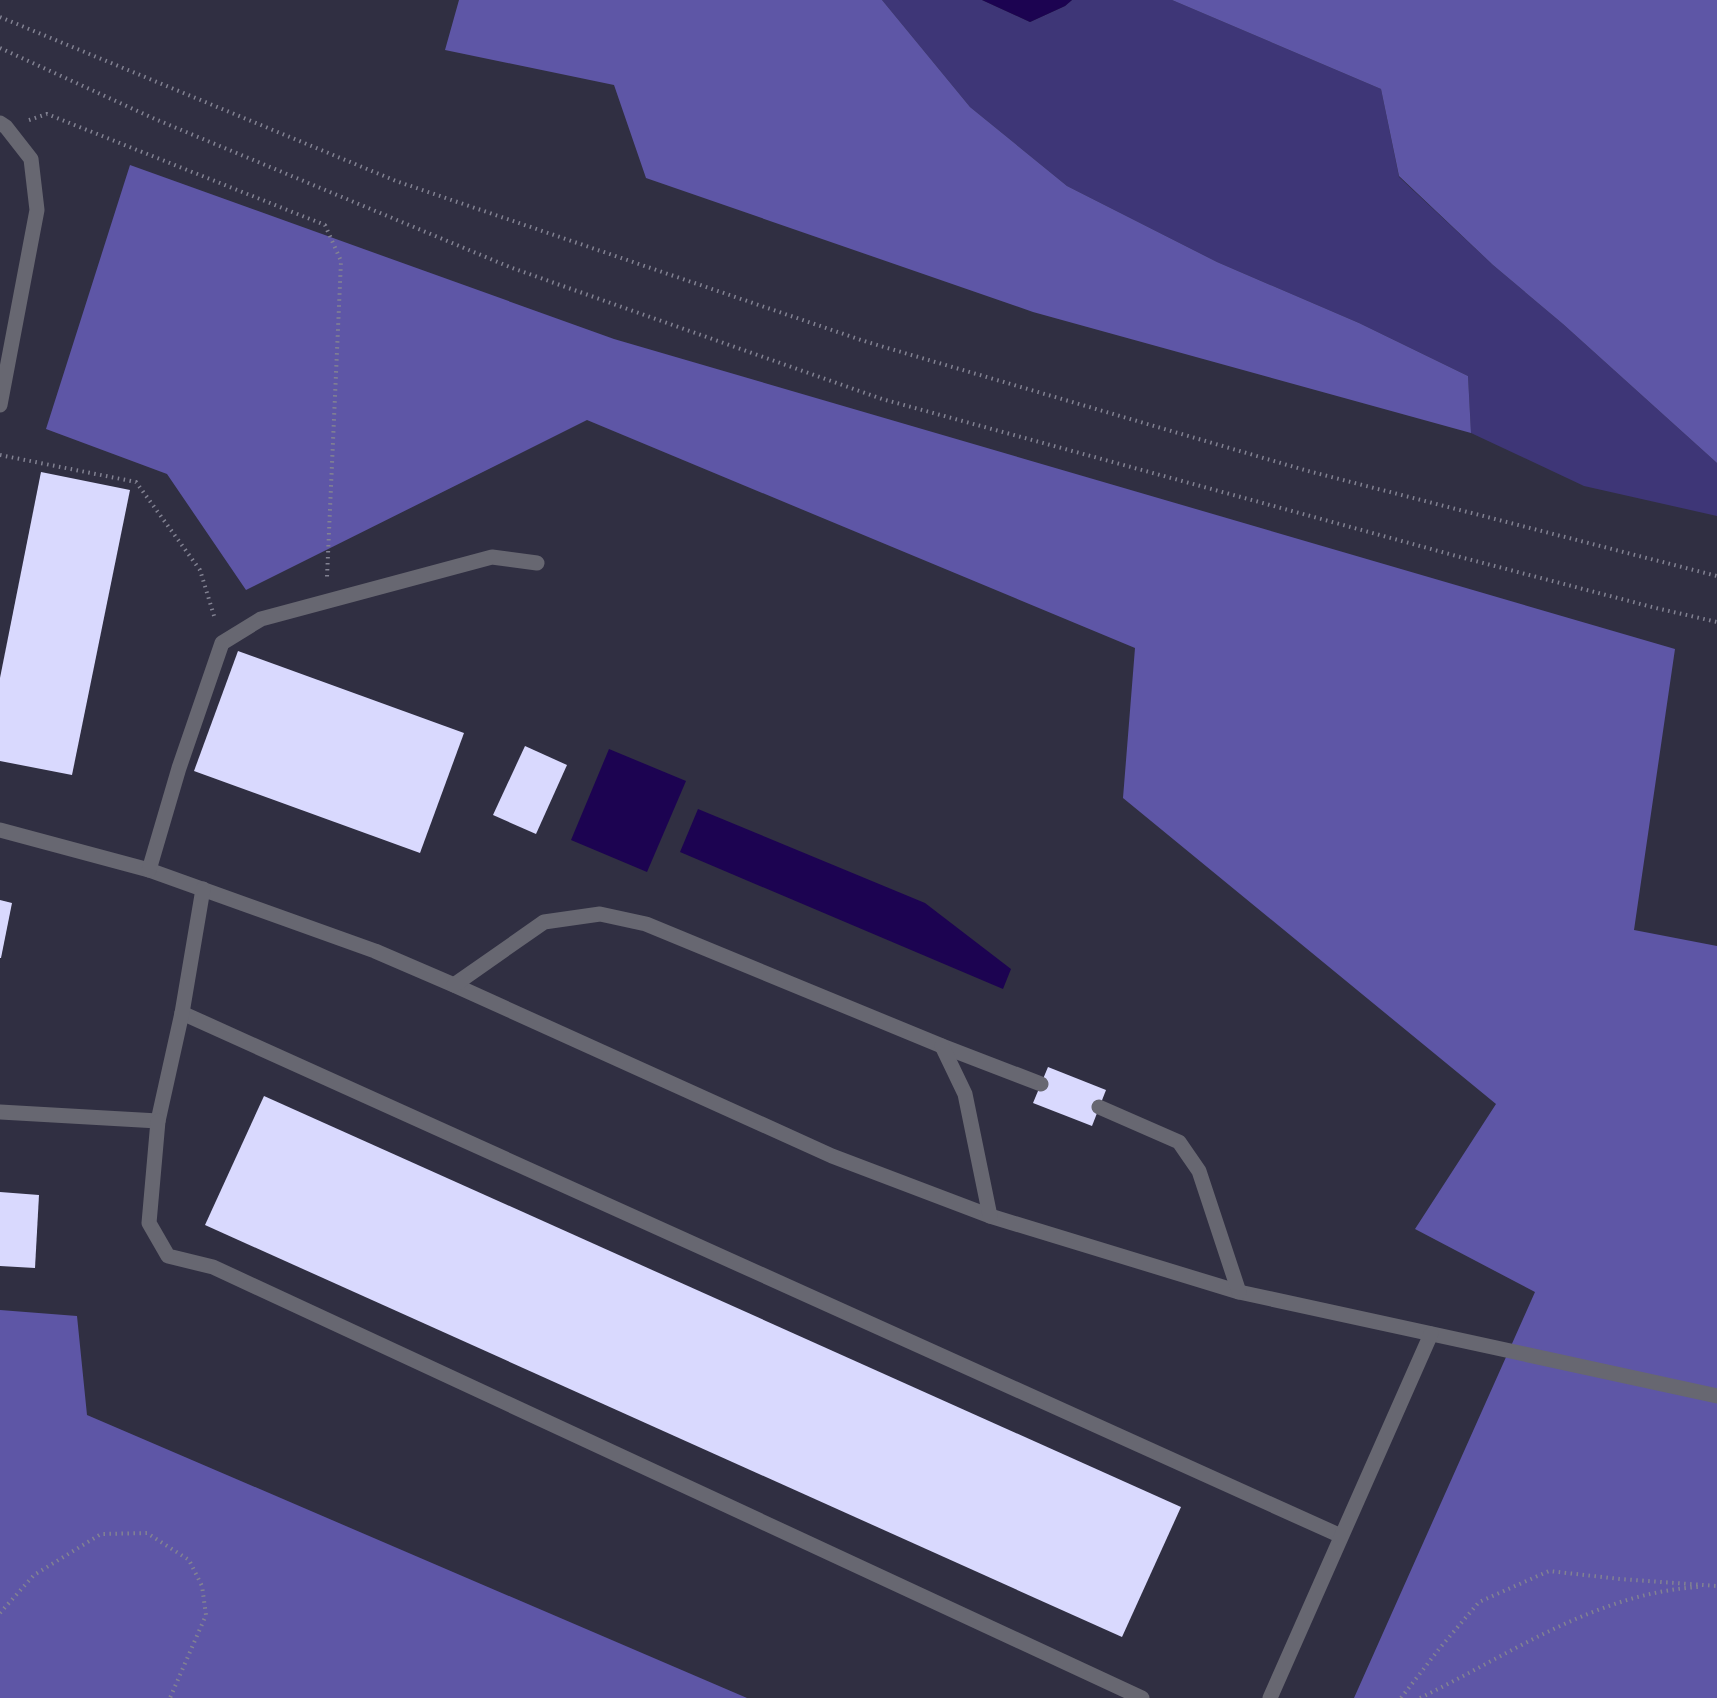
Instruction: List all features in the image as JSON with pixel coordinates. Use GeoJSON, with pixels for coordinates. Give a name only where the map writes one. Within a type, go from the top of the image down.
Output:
{"type":"FeatureCollection","features":[{"type":"Feature","properties":{"kind":"lane"},"geometry":{"type":"LineString","coordinates":[[0,405],[37,210],[31,159],[3,125]]}},
{"type":"Feature","properties":{"kind":"lane"},"geometry":{"type":"LineString","coordinates":[[148,870],[179,768],[222,643],[261,619],[492,557],[537,563]]}},
{"type":"Feature","properties":{"kind":"lane"},"geometry":{"type":"LineString","coordinates":[[0,830],[148,870],[375,951],[832,1156],[990,1216],[1239,1292],[1717,1396]]}},
{"type":"Feature","properties":{"kind":"lane"},"geometry":{"type":"LineString","coordinates":[[202,890],[182,1013],[158,1121],[149,1223],[168,1256],[213,1267],[1142,1698]]}},
{"type":"Feature","properties":{"kind":"lane"},"geometry":{"type":"LineString","coordinates":[[454,985],[544,922],[600,914],[646,924],[942,1046],[1041,1084]]}},
{"type":"Feature","properties":{"kind":"lane"},"geometry":{"type":"LineString","coordinates":[[182,1013],[1341,1536]]}},
{"type":"Feature","properties":{"kind":"lane"},"geometry":{"type":"LineString","coordinates":[[942,1046],[965,1094],[990,1216]]}},
{"type":"Feature","properties":{"kind":"lane"},"geometry":{"type":"LineString","coordinates":[[1099,1107],[1179,1142],[1199,1171],[1239,1292]]}},
{"type":"Feature","properties":{"kind":"lane"},"geometry":{"type":"LineString","coordinates":[[0,1112],[158,1121]]}},
{"type":"Feature","properties":{"kind":"lane"},"geometry":{"type":"LineString","coordinates":[[1270,1698],[1431,1334]]}},
{"type":"Feature","properties":{"kind":"path"},"geometry":{"type":"LineString","coordinates":[[0,17],[396,181],[867,342],[1308,471],[1717,576]]}},
{"type":"Feature","properties":{"kind":"path"},"geometry":{"type":"LineString","coordinates":[[0,48],[155,119],[512,268],[882,399],[1498,567],[1656,608],[1717,621]]}},
{"type":"Feature","properties":{"kind":"path"},"geometry":{"type":"LineString","coordinates":[[3,125],[47,114],[325,225],[341,261],[326,602]]}},
{"type":"Feature","properties":{"kind":"path"},"geometry":{"type":"LineString","coordinates":[[0,455],[136,482],[200,570],[222,643]]}},
{"type":"Feature","properties":{"kind":"path"},"geometry":{"type":"LineString","coordinates":[[0,1613],[34,1575],[101,1534],[147,1533],[189,1560],[202,1586],[206,1614],[170,1698]]}},
{"type":"Feature","properties":{"kind":"path"},"geometry":{"type":"LineString","coordinates":[[1401,1698],[1438,1649],[1479,1602],[1549,1571],[1620,1580],[1716,1586]]}},
{"type":"Feature","properties":{"kind":"path"},"geometry":{"type":"LineString","coordinates":[[1420,1698],[1556,1628],[1616,1602],[1677,1588],[1716,1586]]}},
{"type":"Feature","properties":{"kind":"shaded area"},"geometry":{"type":"Polygon","coordinates":[[[459,0],[882,0],[970,107],[1067,186],[1217,262],[1359,323],[1468,376],[1471,433],[1033,312],[646,178],[614,85],[445,50],[459,0]]]}},
{"type":"Feature","properties":{"kind":"shaded area"},"geometry":{"type":"Polygon","coordinates":[[[882,0],[982,0],[1030,22],[1065,6],[1072,0],[1172,0],[1381,89],[1399,177],[1493,265],[1563,324],[1717,463],[1717,516],[1584,486],[1471,433],[1468,376],[1359,323],[1217,262],[1067,186],[970,107],[882,0]]]}},
{"type":"Feature","properties":{"kind":"shaded area"},"geometry":{"type":"Polygon","coordinates":[[[982,0],[1072,0],[1065,6],[1030,22],[982,0]]]}},
{"type":"Feature","properties":{"kind":"shaded area"},"geometry":{"type":"Polygon","coordinates":[[[1172,0],[1717,0],[1717,463],[1563,324],[1493,265],[1399,176],[1381,89],[1172,0]]]}},
{"type":"Feature","properties":{"kind":"shaded area"},"geometry":{"type":"Polygon","coordinates":[[[130,165],[614,339],[1675,649],[1634,930],[1717,946],[1717,1698],[1354,1698],[1535,1292],[1415,1229],[1496,1104],[1123,798],[1135,648],[587,420],[246,590],[167,474],[46,429],[130,165]]]}},
{"type":"Feature","properties":{"kind":"shaded area"},"geometry":{"type":"Polygon","coordinates":[[[609,749],[686,781],[647,872],[571,840],[609,749]]]}},
{"type":"Feature","properties":{"kind":"shaded area"},"geometry":{"type":"Polygon","coordinates":[[[698,809],[925,903],[1011,969],[1003,989],[680,852],[698,809]]]}},
{"type":"Feature","properties":{"kind":"shaded area"},"geometry":{"type":"Polygon","coordinates":[[[0,1310],[77,1316],[87,1415],[747,1698],[0,1698],[0,1310]]]}},
{"type":"Feature","properties":{"kind":"building"},"geometry":{"type":"Polygon","coordinates":[[[41,472],[130,490],[72,775],[0,761],[0,678],[41,472]]]}},
{"type":"Feature","properties":{"kind":"building"},"geometry":{"type":"Polygon","coordinates":[[[238,651],[464,733],[420,853],[194,771],[238,651]]]}},
{"type":"Feature","properties":{"kind":"building"},"geometry":{"type":"Polygon","coordinates":[[[525,746],[567,765],[536,834],[493,815],[525,746]]]}},
{"type":"Feature","properties":{"kind":"building"},"geometry":{"type":"Polygon","coordinates":[[[0,900],[12,903],[1,958],[0,958],[0,900]]]}},
{"type":"Feature","properties":{"kind":"building"},"geometry":{"type":"Polygon","coordinates":[[[1048,1067],[1106,1090],[1092,1126],[1033,1103],[1048,1067]]]}},
{"type":"Feature","properties":{"kind":"building"},"geometry":{"type":"Polygon","coordinates":[[[264,1096],[1181,1507],[1122,1637],[205,1225],[264,1096]]]}},
{"type":"Feature","properties":{"kind":"building"},"geometry":{"type":"Polygon","coordinates":[[[0,1192],[39,1195],[35,1268],[0,1266],[0,1192]]]}}]}
